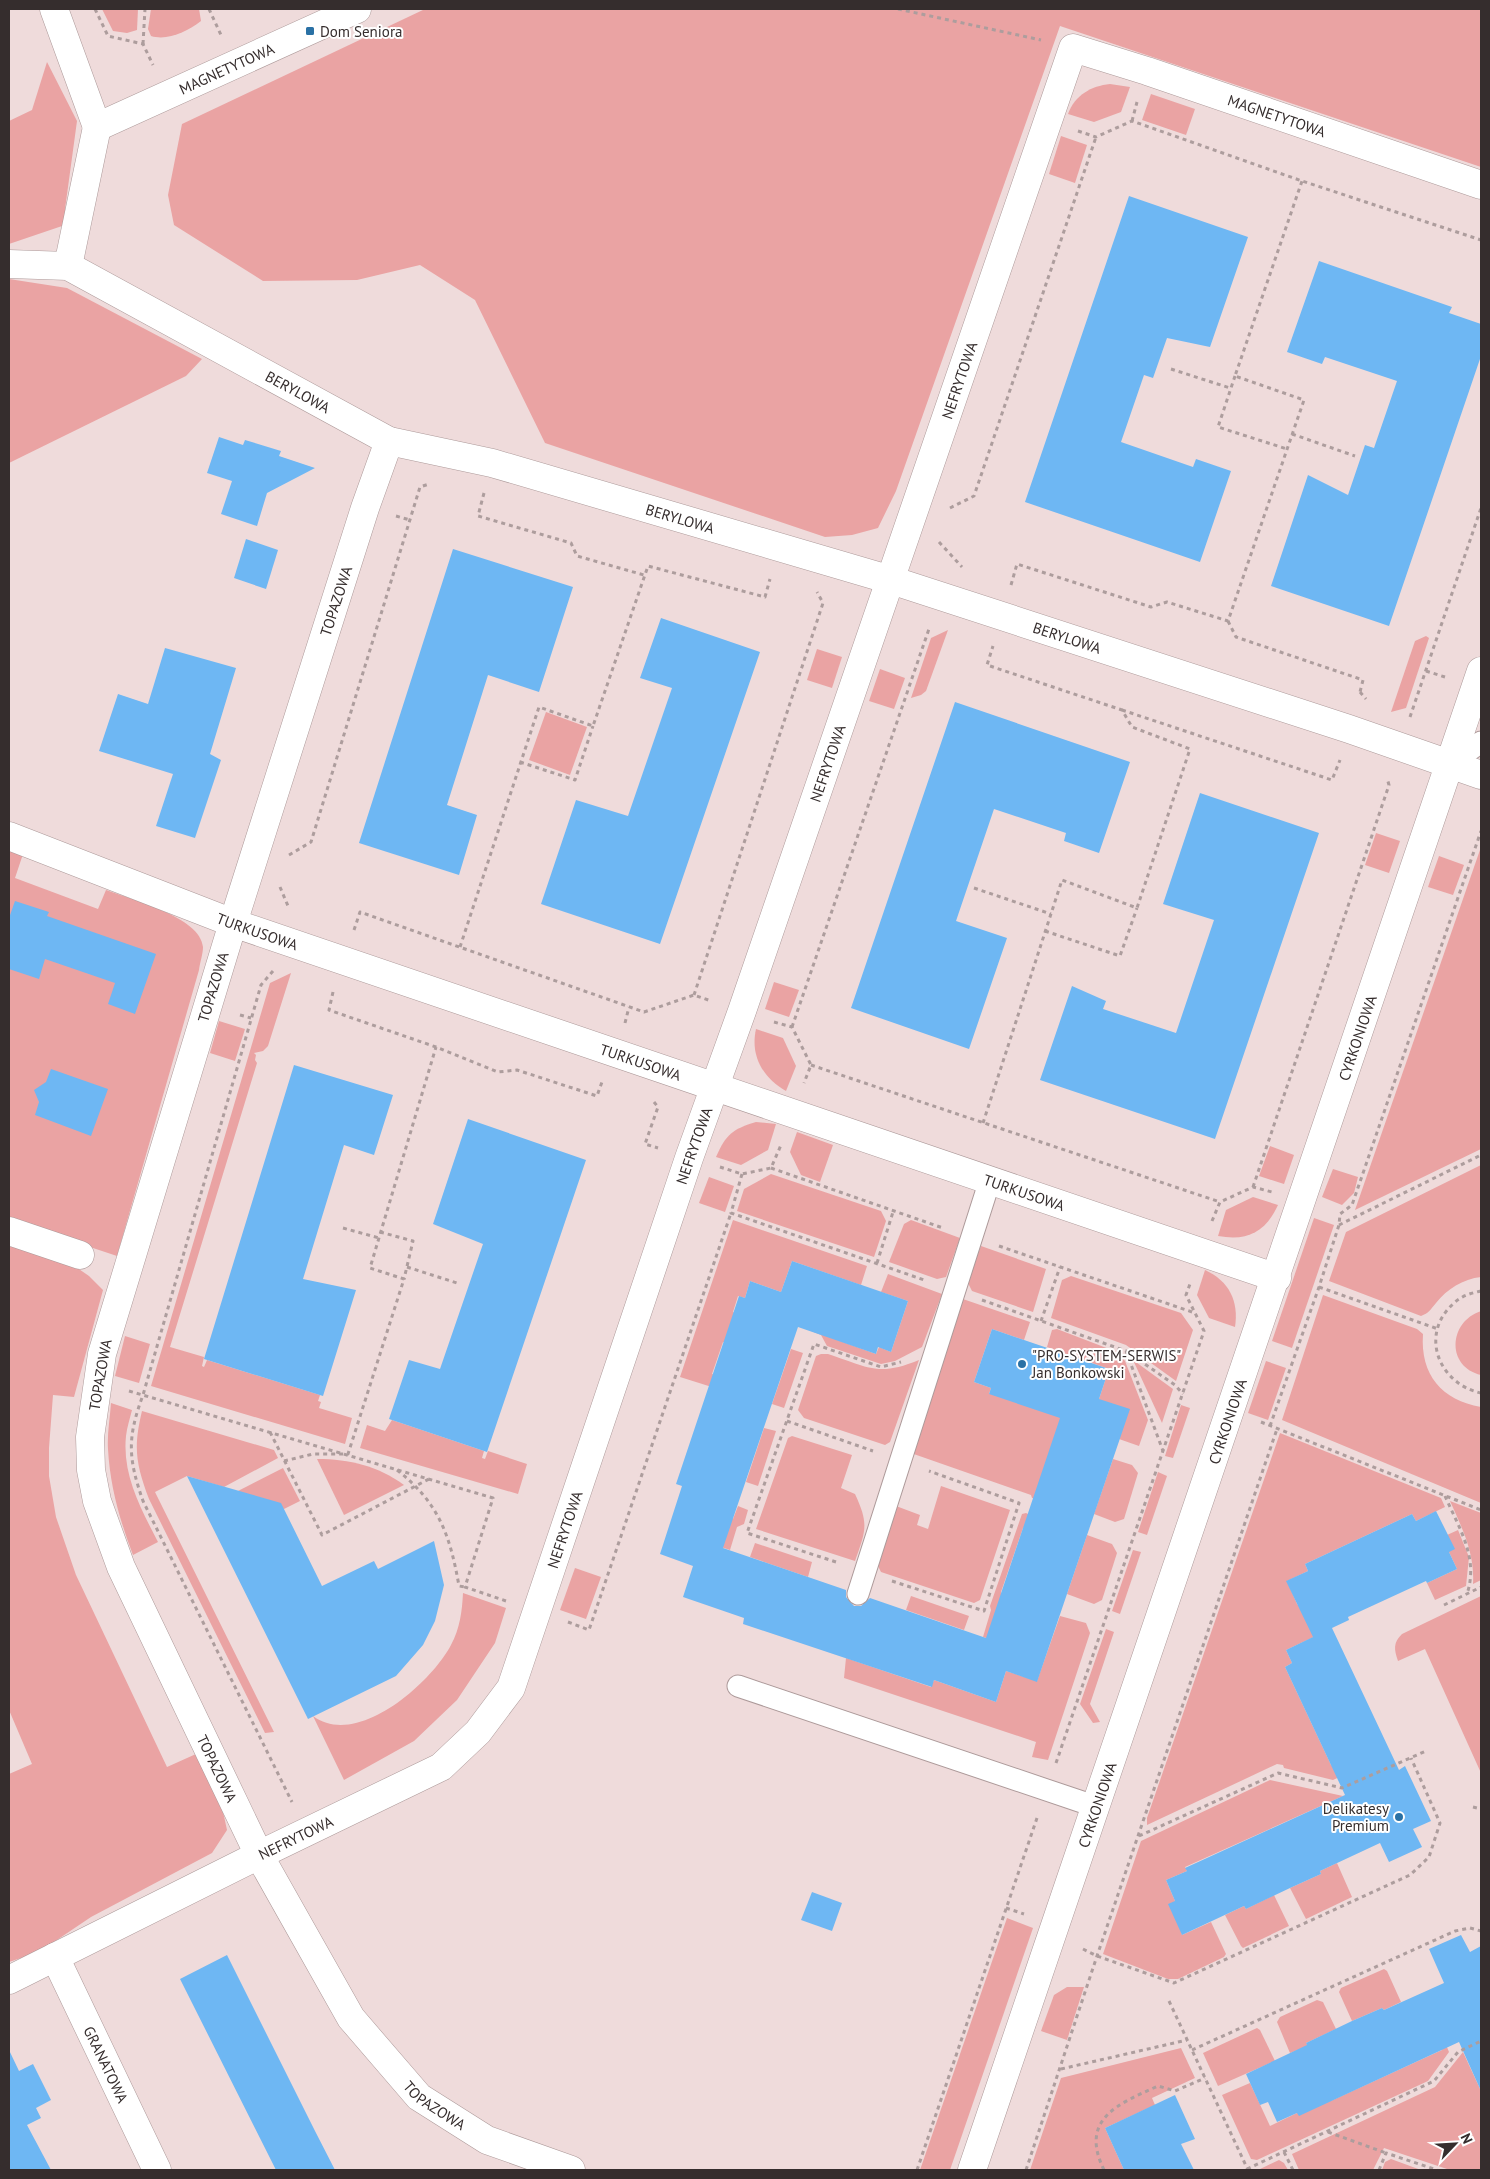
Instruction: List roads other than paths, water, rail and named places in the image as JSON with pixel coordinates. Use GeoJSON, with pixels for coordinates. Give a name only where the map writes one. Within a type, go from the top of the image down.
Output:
{"type":"FeatureCollection","features":[{"type":"Feature","properties":{"kind":"street"},"geometry":{"type":"LineString","coordinates":[[9,264],[68,266],[97,127],[54,9]]}},
{"type":"Feature","properties":{"kind":"street","name":"MAGNETYTOWA"},"geometry":{"type":"LineString","coordinates":[[97,127],[357,9]]}},
{"type":"Feature","properties":{"kind":"street","name":"MAGNETYTOWA"},"geometry":{"type":"LineString","coordinates":[[1073,48],[1147,71],[1481,185]]}},
{"type":"Feature","properties":{"kind":"street","name":"NEFRYTOWA"},"geometry":{"type":"LineString","coordinates":[[9,1980],[259,1855],[441,1767],[478,1732],[511,1688],[714,1087],[891,580],[1073,48]]}},
{"type":"Feature","properties":{"kind":"street","name":"BERYLOWA"},"geometry":{"type":"LineString","coordinates":[[68,266],[389,441],[492,463],[891,580],[1349,729],[1481,775]]}},
{"type":"Feature","properties":{"kind":"street","name":"TOPAZOWA"},"geometry":{"type":"LineString","coordinates":[[389,441],[365,508],[232,923],[102,1354],[90,1437],[91,1470],[97,1501],[121,1566],[259,1855],[351,2018],[420,2097],[487,2140],[571,2170]]}},
{"type":"Feature","properties":{"kind":"street","name":"CYRKONIOWA"},"geometry":{"type":"LineString","coordinates":[[972,2170],[1097,1807],[1227,1419],[1277,1278],[1481,671]]}},
{"type":"Feature","properties":{"kind":"street","name":"TURKUSOWA"},"geometry":{"type":"LineString","coordinates":[[9,836],[232,923],[1277,1278]]}},
{"type":"Feature","properties":{"kind":"street"},"geometry":{"type":"LineString","coordinates":[[9,1231],[80,1255]]}},
{"type":"Feature","properties":{"kind":"street","name":"GRANATOWA"},"geometry":{"type":"LineString","coordinates":[[55,1957],[157,2170]]}},
{"type":"Feature","properties":{"kind":"lane"},"geometry":{"type":"LineString","coordinates":[[1450,765],[1481,742]]}},
{"type":"Feature","properties":{"kind":"lane"},"geometry":{"type":"LineString","coordinates":[[858,1594],[990,1180]]}},
{"type":"Feature","properties":{"kind":"lane"},"geometry":{"type":"LineString","coordinates":[[738,1686],[1097,1807]]}},
{"type":"Feature","properties":{"kind":"place","name":"Dom Seniora"},"geometry":{"type":"Point","coordinates":[310,31]}},
{"type":"Feature","properties":{"kind":"place","name":"\"PRO-SYSTEM-SERWIS\" Jan Bonkowski"},"geometry":{"type":"Point","coordinates":[1022,1364]}},
{"type":"Feature","properties":{"kind":"place","name":"Delikatesy Premium"},"geometry":{"type":"Point","coordinates":[1399,1817]}}]}
